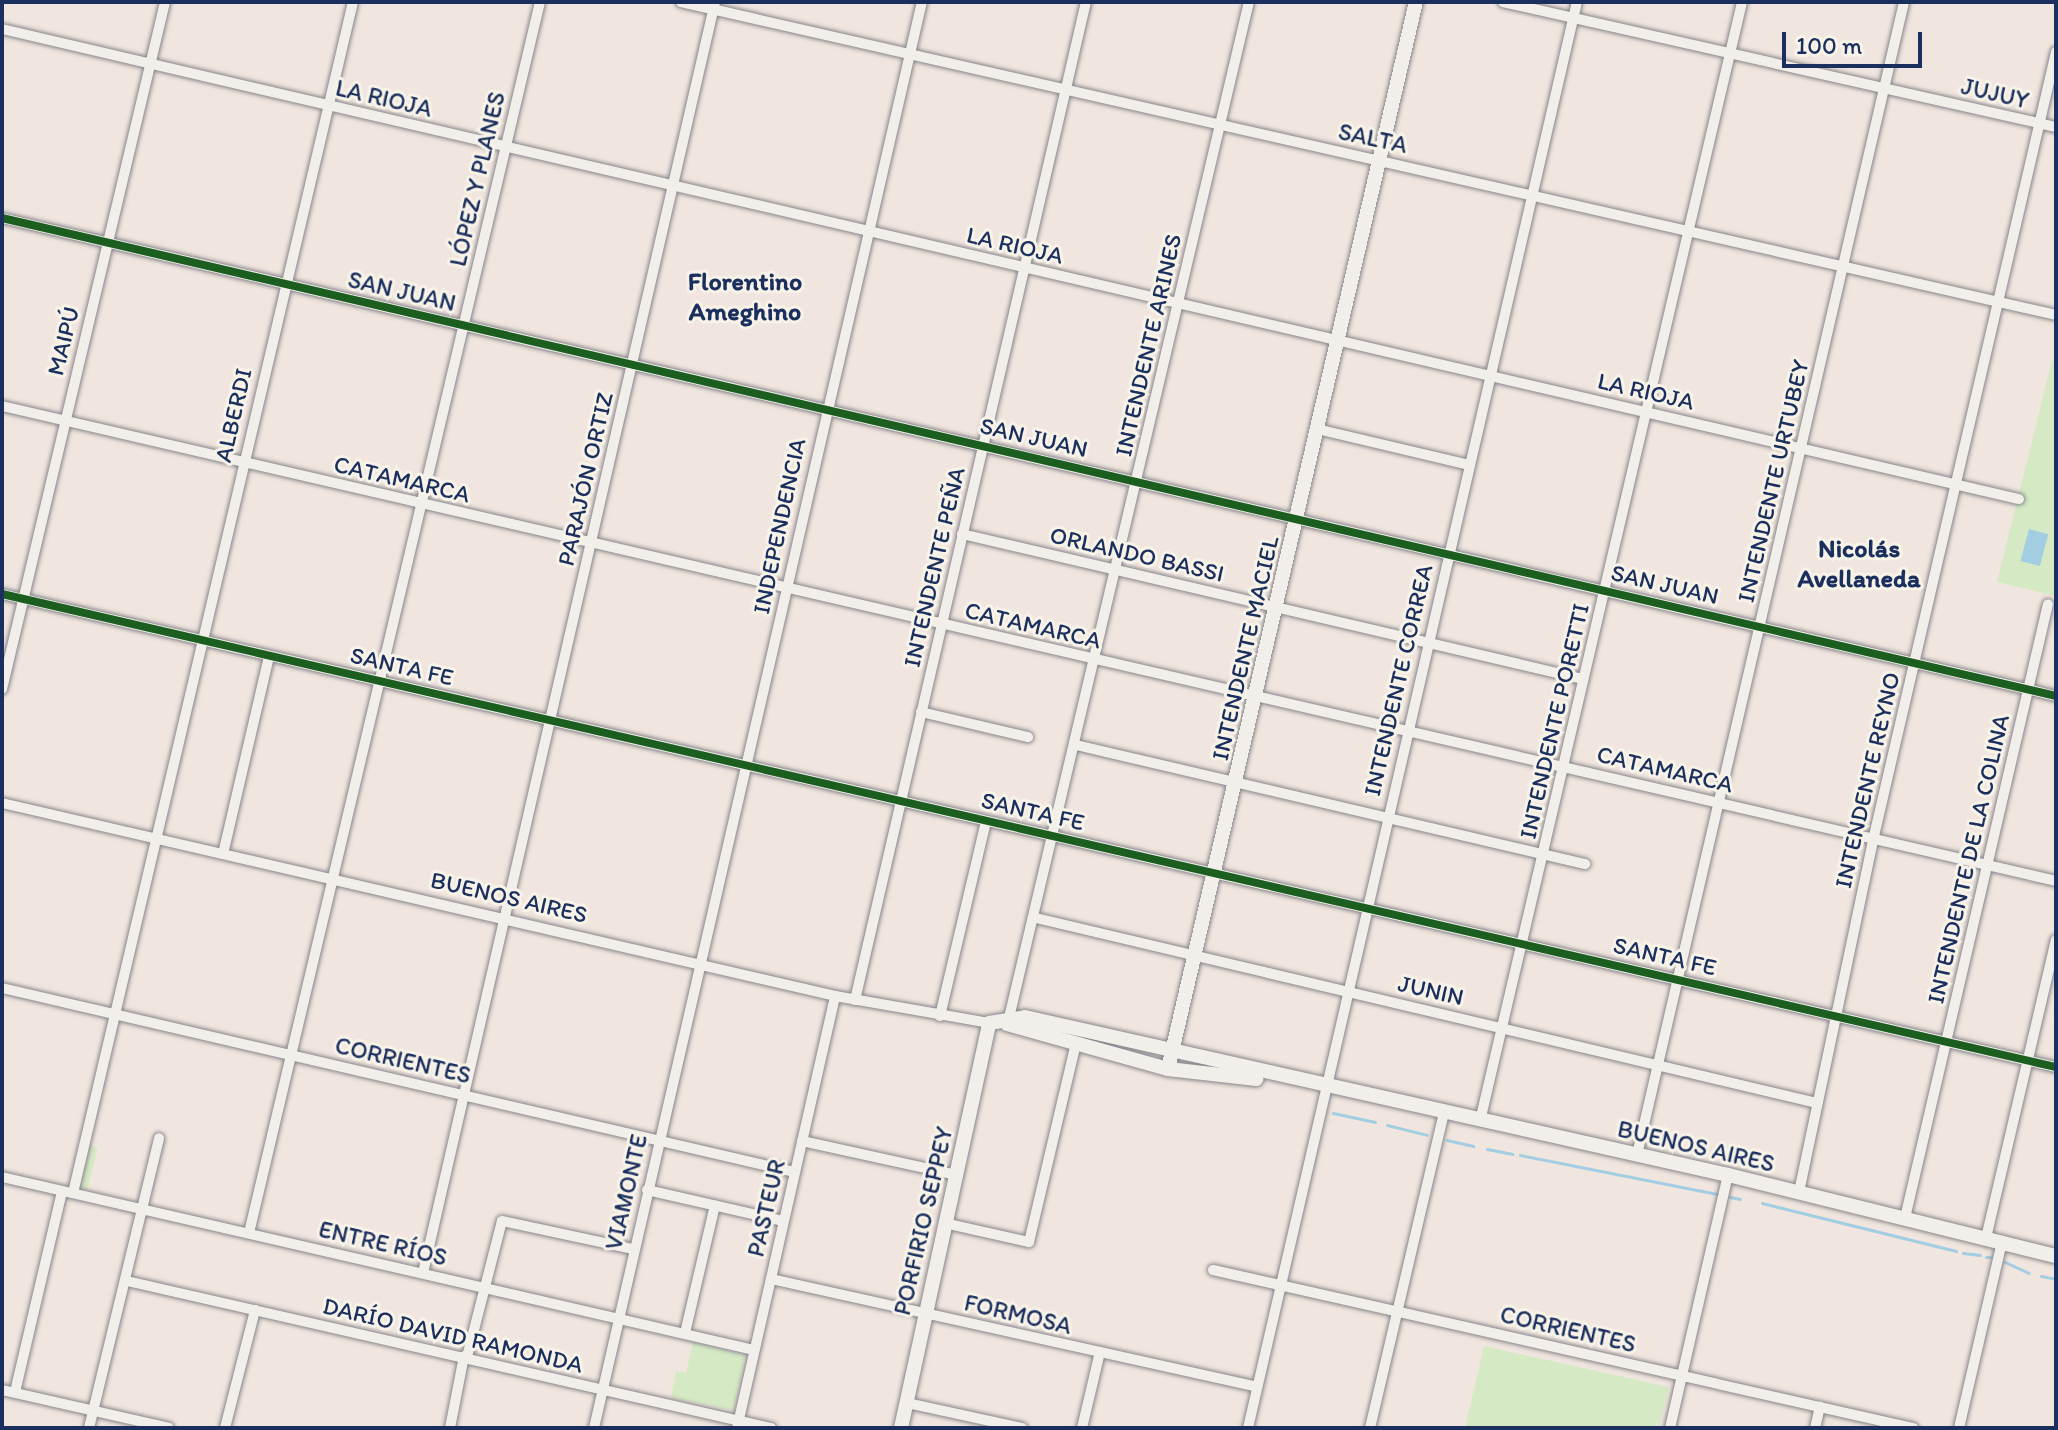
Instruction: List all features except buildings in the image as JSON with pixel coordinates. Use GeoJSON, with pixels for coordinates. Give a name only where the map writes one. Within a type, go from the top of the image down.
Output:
{"type":"FeatureCollection","features":[{"type":"Feature","properties":{"kind":"main road","name":"INTENDENTE MACIEL"},"geometry":{"type":"LineString","coordinates":[[1168,1069],[1416,2]]}},
{"type":"Feature","properties":{"kind":"main road","name":"BUENOS AIRES"},"geometry":{"type":"LineString","coordinates":[[1007,1024],[1025,1017],[1325,1087],[1728,1175],[2056,1256]]}},
{"type":"Feature","properties":{"kind":"main road","name":"BUENOS AIRES"},"geometry":{"type":"LineString","coordinates":[[989,1023],[1007,1024],[1075,1047],[1168,1069],[1325,1087]]}},
{"type":"Feature","properties":{"kind":"main road","name":"PORFIRIO SEPPEY"},"geometry":{"type":"LineString","coordinates":[[901,1428],[989,1023]]}},
{"type":"Feature","properties":{"kind":"street","name":"MAIPÚ"},"geometry":{"type":"LineString","coordinates":[[2,689],[21,598],[165,2]]}},
{"type":"Feature","properties":{"kind":"street","name":"ALBERDI"},"geometry":{"type":"LineString","coordinates":[[15,1392],[115,1014],[284,284],[353,2]]}},
{"type":"Feature","properties":{"kind":"street","name":"LÓPEZ Y PLANES"},"geometry":{"type":"LineString","coordinates":[[249,1233],[540,2]]}},
{"type":"Feature","properties":{"kind":"street","name":"SALTA"},"geometry":{"type":"LineString","coordinates":[[681,2],[714,6],[1065,91],[1379,159],[2056,315]]}},
{"type":"Feature","properties":{"kind":"street","name":"INDEPENDENCIA"},"geometry":{"type":"LineString","coordinates":[[700,965],[825,411],[922,2]]}},
{"type":"Feature","properties":{"kind":"street","name":"INTENDENTE PEÑA"},"geometry":{"type":"LineString","coordinates":[[855,1000],[1086,2]]}},
{"type":"Feature","properties":{"kind":"street","name":"INTENDENTE ARINES"},"geometry":{"type":"LineString","coordinates":[[1007,1024],[1036,918],[1249,2]]}},
{"type":"Feature","properties":{"kind":"street","name":"JUJUY"},"geometry":{"type":"LineString","coordinates":[[1503,2],[2056,127]]}},
{"type":"Feature","properties":{"kind":"street","name":"INTENDENTE CORREA"},"geometry":{"type":"LineString","coordinates":[[1248,1428],[1577,2]]}},
{"type":"Feature","properties":{"kind":"street","name":"INTENDENTE PORETTI"},"geometry":{"type":"LineString","coordinates":[[1480,1121],[1742,2]]}},
{"type":"Feature","properties":{"kind":"street","name":"INTENDENTE URTUBEY"},"geometry":{"type":"LineString","coordinates":[[1637,1155],[1904,2]]}},
{"type":"Feature","properties":{"kind":"street","name":"PARAJÓN ORTIZ"},"geometry":{"type":"LineString","coordinates":[[423,1273],[714,6]]}},
{"type":"Feature","properties":{"kind":"street","name":"LA RIOJA"},"geometry":{"type":"LineString","coordinates":[[2,29],[2019,499]]}},
{"type":"Feature","properties":{"kind":"street","name":"INTENDENTE REYNO"},"geometry":{"type":"LineString","coordinates":[[1799,1192],[1874,836],[2056,52]]}},
{"type":"Feature","properties":{"kind":"street","name":"SAN JUAN"},"geometry":{"type":"LineString","coordinates":[[2,218],[2056,696]]}},
{"type":"Feature","properties":{"kind":"street","name":"CATAMARCA"},"geometry":{"type":"LineString","coordinates":[[2,406],[941,625],[1874,836],[2056,881]]}},
{"type":"Feature","properties":{"kind":"street"},"geometry":{"type":"LineString","coordinates":[[1317,429],[1469,465]]}},
{"type":"Feature","properties":{"kind":"street","name":"ORLANDO BASSI"},"geometry":{"type":"LineString","coordinates":[[962,534],[1583,679]]}},
{"type":"Feature","properties":{"kind":"street","name":"SANTA FE"},"geometry":{"type":"LineString","coordinates":[[2,594],[2056,1067]]}},
{"type":"Feature","properties":{"kind":"street","name":"INTENDENTE DE LA COLINA"},"geometry":{"type":"LineString","coordinates":[[1905,1218],[2048,604]]}},
{"type":"Feature","properties":{"kind":"street"},"geometry":{"type":"LineString","coordinates":[[223,854],[269,656]]}},
{"type":"Feature","properties":{"kind":"street"},"geometry":{"type":"LineString","coordinates":[[921,712],[1028,737]]}},
{"type":"Feature","properties":{"kind":"street"},"geometry":{"type":"LineString","coordinates":[[1076,745],[1585,864]]}},
{"type":"Feature","properties":{"kind":"street","name":"BUENOS AIRES"},"geometry":{"type":"LineString","coordinates":[[2,803],[835,996],[989,1023]]}},
{"type":"Feature","properties":{"kind":"street"},"geometry":{"type":"LineString","coordinates":[[940,1016],[986,821]]}},
{"type":"Feature","properties":{"kind":"street","name":"JUNIN"},"geometry":{"type":"LineString","coordinates":[[1036,918],[1817,1103]]}},
{"type":"Feature","properties":{"kind":"street"},"geometry":{"type":"LineString","coordinates":[[1986,1238],[2056,940]]}},
{"type":"Feature","properties":{"kind":"street","name":"VIAMONTE"},"geometry":{"type":"LineString","coordinates":[[594,1428],[700,965]]}},
{"type":"Feature","properties":{"kind":"street","name":"CORRIENTES"},"geometry":{"type":"LineString","coordinates":[[2,988],[794,1172]]}},
{"type":"Feature","properties":{"kind":"street","name":"PASTEUR"},"geometry":{"type":"LineString","coordinates":[[738,1424],[835,996]]}},
{"type":"Feature","properties":{"kind":"street"},"geometry":{"type":"LineString","coordinates":[[944,1223],[1029,1242],[1075,1047]]}},
{"type":"Feature","properties":{"kind":"street"},"geometry":{"type":"LineString","coordinates":[[1370,1428],[1444,1113]]}},
{"type":"Feature","properties":{"kind":"street"},"geometry":{"type":"LineString","coordinates":[[89,1428],[127,1281],[159,1138]]}},
{"type":"Feature","properties":{"kind":"street"},"geometry":{"type":"LineString","coordinates":[[802,1141],[956,1175]]}},
{"type":"Feature","properties":{"kind":"street"},"geometry":{"type":"LineString","coordinates":[[1670,1428],[1728,1175]]}},
{"type":"Feature","properties":{"kind":"street","name":"ENTRE RÍOS"},"geometry":{"type":"LineString","coordinates":[[2,1177],[754,1350]]}},
{"type":"Feature","properties":{"kind":"street"},"geometry":{"type":"LineString","coordinates":[[647,1190],[783,1221]]}},
{"type":"Feature","properties":{"kind":"street"},"geometry":{"type":"LineString","coordinates":[[685,1333],[715,1205]]}},
{"type":"Feature","properties":{"kind":"street"},"geometry":{"type":"LineString","coordinates":[[450,1428],[482,1286],[502,1221],[633,1249]]}},
{"type":"Feature","properties":{"kind":"street"},"geometry":{"type":"LineString","coordinates":[[1959,1428],[2002,1242]]}},
{"type":"Feature","properties":{"kind":"street","name":"CORRIENTES"},"geometry":{"type":"LineString","coordinates":[[1213,1270],[1913,1428]]}},
{"type":"Feature","properties":{"kind":"street","name":"FORMOSA"},"geometry":{"type":"LineString","coordinates":[[771,1279],[1257,1387]]}},
{"type":"Feature","properties":{"kind":"street","name":"DARÍO DAVID RAMONDA"},"geometry":{"type":"LineString","coordinates":[[127,1281],[465,1357],[738,1424],[771,1428]]}},
{"type":"Feature","properties":{"kind":"street"},"geometry":{"type":"LineString","coordinates":[[225,1428],[255,1310]]}},
{"type":"Feature","properties":{"kind":"street"},"geometry":{"type":"LineString","coordinates":[[1082,1428],[1100,1352]]}},
{"type":"Feature","properties":{"kind":"street"},"geometry":{"type":"LineString","coordinates":[[2,1390],[169,1428]]}},
{"type":"Feature","properties":{"kind":"street"},"geometry":{"type":"LineString","coordinates":[[907,1403],[1022,1428]]}},
{"type":"Feature","properties":{"kind":"street"},"geometry":{"type":"LineString","coordinates":[[1815,1428],[1820,1407]]}},
{"type":"Feature","properties":{"kind":"green space"},"geometry":{"type":"Polygon","coordinates":[[[2052,360],[2056,361],[2056,596],[1997,582],[2052,360]]]}},
{"type":"Feature","properties":{"kind":"green space"},"geometry":{"type":"Polygon","coordinates":[[[90,1146],[98,1148],[87,1190],[80,1188],[90,1146]]]}},
{"type":"Feature","properties":{"kind":"green space"},"geometry":{"type":"Polygon","coordinates":[[[693,1342],[745,1355],[734,1410],[671,1398],[676,1371],[686,1373],[693,1342]]]}},
{"type":"Feature","properties":{"kind":"green space"},"geometry":{"type":"Polygon","coordinates":[[[1484,1346],[1669,1387],[1659,1428],[1465,1428],[1484,1346]]]}},
{"type":"Feature","properties":{"kind":"water"},"geometry":{"type":"Polygon","coordinates":[[[2029,529],[2048,534],[2040,566],[2020,561],[2029,529]]]}},
{"type":"Feature","properties":{"kind":"waterway"},"geometry":{"type":"LineString","coordinates":[[1333,1113],[1375,1122]]}},
{"type":"Feature","properties":{"kind":"waterway"},"geometry":{"type":"LineString","coordinates":[[1387,1125],[1427,1135]]}},
{"type":"Feature","properties":{"kind":"waterway"},"geometry":{"type":"LineString","coordinates":[[1447,1140],[1473,1146]]}},
{"type":"Feature","properties":{"kind":"waterway"},"geometry":{"type":"LineString","coordinates":[[1487,1149],[1513,1154]]}},
{"type":"Feature","properties":{"kind":"waterway"},"geometry":{"type":"LineString","coordinates":[[1520,1155],[1717,1194]]}},
{"type":"Feature","properties":{"kind":"waterway"},"geometry":{"type":"LineString","coordinates":[[1730,1197],[1740,1199]]}},
{"type":"Feature","properties":{"kind":"waterway"},"geometry":{"type":"LineString","coordinates":[[1762,1203],[1956,1251]]}},
{"type":"Feature","properties":{"kind":"waterway"},"geometry":{"type":"LineString","coordinates":[[1963,1253],[1980,1255]]}},
{"type":"Feature","properties":{"kind":"waterway"},"geometry":{"type":"LineString","coordinates":[[1986,1257],[1991,1257]]}},
{"type":"Feature","properties":{"kind":"waterway"},"geometry":{"type":"LineString","coordinates":[[2005,1262],[2029,1273]]}},
{"type":"Feature","properties":{"kind":"waterway"},"geometry":{"type":"LineString","coordinates":[[2041,1276],[2056,1279]]}},
{"type":"Feature","properties":{"kind":"cycle path"},"geometry":{"type":"LineString","coordinates":[[2,218],[2056,696]]}},
{"type":"Feature","properties":{"kind":"cycle path"},"geometry":{"type":"LineString","coordinates":[[2,594],[2056,1067]]}},
{"type":"Feature","properties":{"kind":"district","name":"Florentino Ameghino"},"geometry":{"type":"Point","coordinates":[745,297]}},
{"type":"Feature","properties":{"kind":"district","name":"Nicolás Avellaneda"},"geometry":{"type":"Point","coordinates":[1859,564]}}]}
